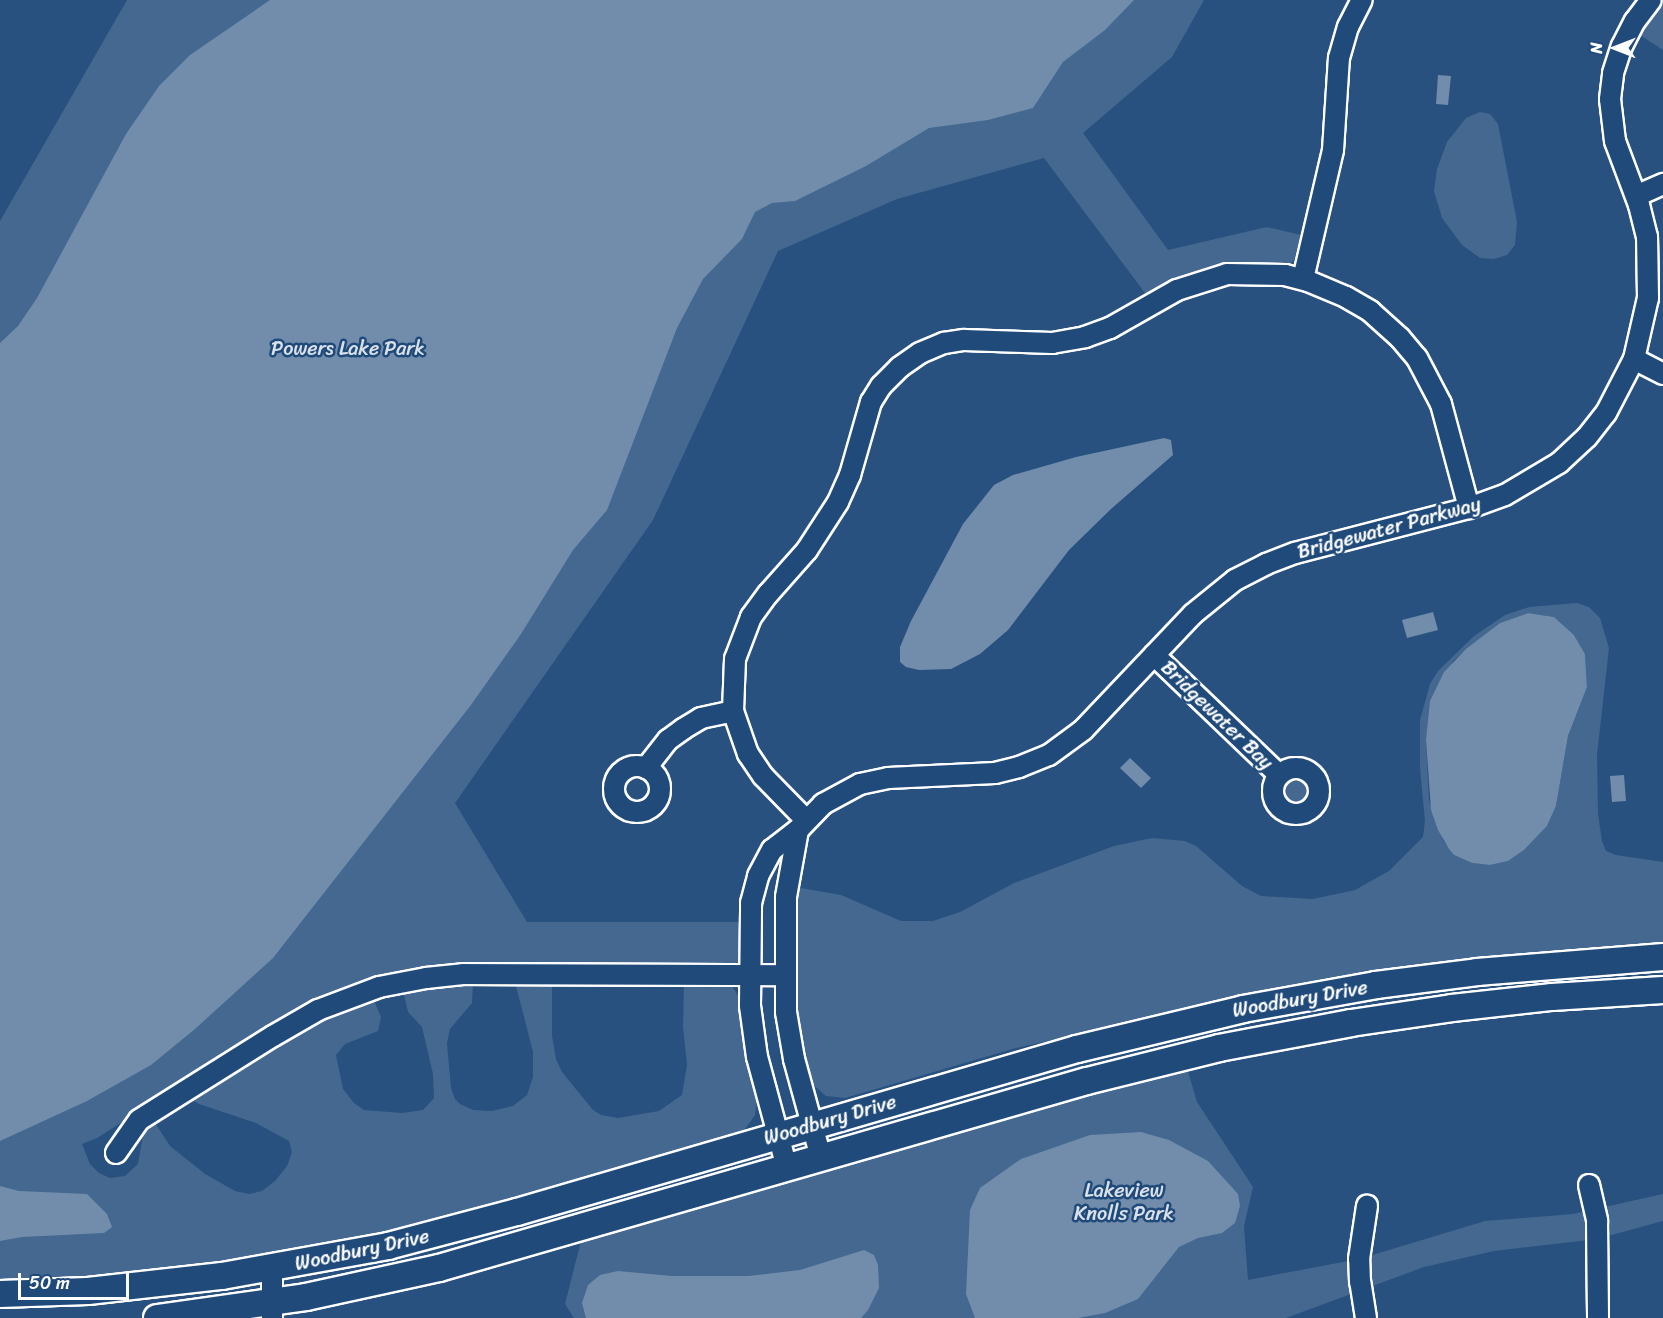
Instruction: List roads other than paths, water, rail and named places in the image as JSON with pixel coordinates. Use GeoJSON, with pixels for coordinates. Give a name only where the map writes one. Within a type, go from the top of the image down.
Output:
{"type":"FeatureCollection","features":[{"type":"Feature","properties":{"kind":"main road","name":"Woodbury Drive"},"geometry":{"type":"LineString","coordinates":[[0,1294],[155,1285],[272,1269],[355,1253],[454,1229],[1077,1049],[1254,1007],[1354,989],[1477,972],[1663,957]]}},
{"type":"Feature","properties":{"kind":"main road","name":"Woodbury Drive"},"geometry":{"type":"LineString","coordinates":[[157,1318],[272,1310],[439,1268],[1087,1081],[1285,1035],[1463,1007],[1574,995],[1663,990]]}},
{"type":"Feature","properties":{"kind":"street"},"geometry":{"type":"LineString","coordinates":[[1303,279],[1333,150],[1339,58],[1348,27],[1362,0]]}},
{"type":"Feature","properties":{"kind":"street","name":"Bridgewater Parkway"},"geometry":{"type":"LineString","coordinates":[[787,1168],[754,1047],[749,975],[750,915],[758,876],[772,850],[833,797],[872,780],[990,774],[1034,762],[1077,736],[1213,596],[1258,568],[1295,553],[1469,508],[1528,483],[1574,450],[1606,413],[1634,359],[1646,316],[1649,281],[1647,237],[1636,196],[1615,141],[1611,93],[1622,46],[1635,21],[1650,0]]}},
{"type":"Feature","properties":{"kind":"street"},"geometry":{"type":"LineString","coordinates":[[1636,196],[1663,184]]}},
{"type":"Feature","properties":{"kind":"street"},"geometry":{"type":"LineString","coordinates":[[821,1158],[790,1043],[786,975],[787,890],[802,825],[763,777],[748,754],[733,711],[735,659],[742,635],[768,594],[790,571],[824,527],[850,475],[872,402],[881,386],[900,367],[920,353],[944,343],[964,340],[1053,343],[1085,337],[1110,328],[1177,290],[1227,274],[1276,275],[1303,279],[1332,290],[1370,311],[1395,332],[1413,353],[1441,404],[1469,508]]}},
{"type":"Feature","properties":{"kind":"street"},"geometry":{"type":"LineString","coordinates":[[1634,359],[1663,374]]}},
{"type":"Feature","properties":{"kind":"street","name":"Bridgewater Bay"},"geometry":{"type":"LineString","coordinates":[[1154,656],[1280,775]]}},
{"type":"Feature","properties":{"kind":"street"},"geometry":{"type":"LineString","coordinates":[[646,768],[668,740],[683,729],[701,718],[733,711]]}},
{"type":"Feature","properties":{"kind":"street"},"geometry":{"type":"LineString","coordinates":[[116,1153],[139,1120],[318,1010],[379,987],[463,974],[786,975]]}},
{"type":"Feature","properties":{"kind":"street"},"geometry":{"type":"LineString","coordinates":[[1589,1185],[1597,1221],[1598,1318]]}},
{"type":"Feature","properties":{"kind":"street"},"geometry":{"type":"LineString","coordinates":[[1366,1318],[1359,1259],[1367,1206]]}},
{"type":"Feature","properties":{"kind":"street"},"geometry":{"type":"LineString","coordinates":[[272,1269],[272,1310]]}},
{"type":"Feature","properties":{"kind":"park label","name":"Powers Lake Park"},"geometry":{"type":"Point","coordinates":[348,348]}},
{"type":"Feature","properties":{"kind":"park label","name":"Lakeview Knolls Park"},"geometry":{"type":"Point","coordinates":[1124,1202]}}]}
